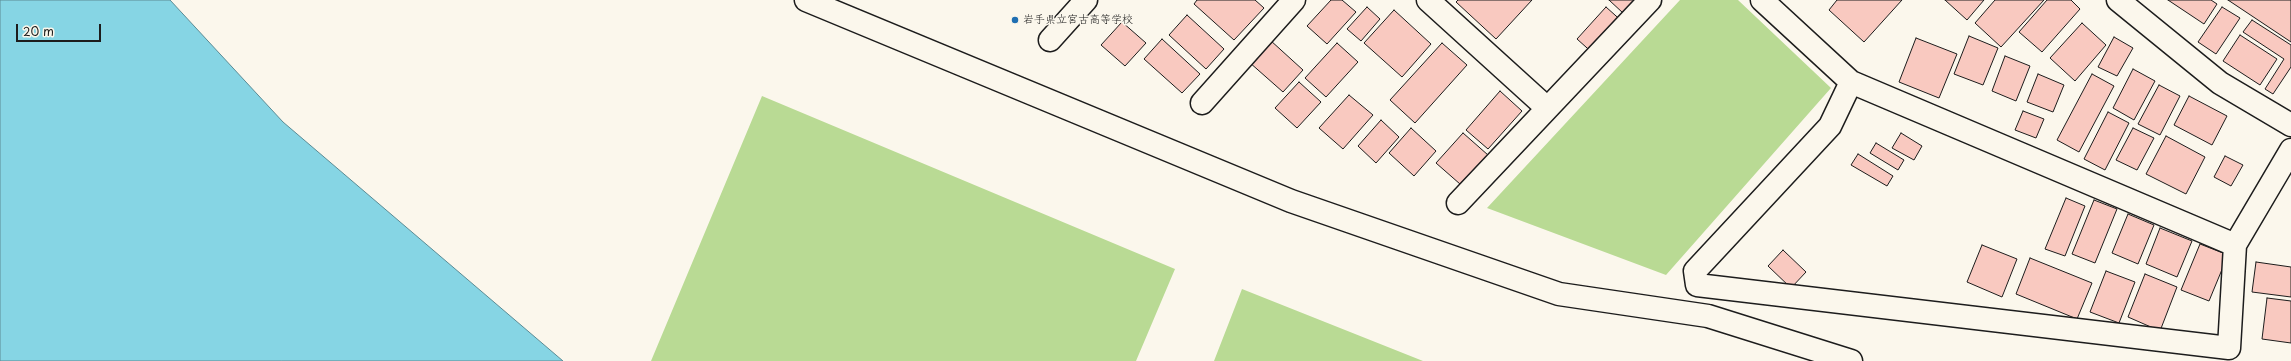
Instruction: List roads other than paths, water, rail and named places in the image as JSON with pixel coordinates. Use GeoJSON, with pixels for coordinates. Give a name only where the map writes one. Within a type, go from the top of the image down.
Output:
{"type":"FeatureCollection","features":[{"type":"Feature","properties":{"kind":"street"},"geometry":{"type":"LineString","coordinates":[[806,0],[1291,201],[1559,294],[1708,316],[1850,361]]}},
{"type":"Feature","properties":{"kind":"street"},"geometry":{"type":"LineString","coordinates":[[1050,40],[1086,0]]}},
{"type":"Feature","properties":{"kind":"street"},"geometry":{"type":"LineString","coordinates":[[1202,103],[1294,0]]}},
{"type":"Feature","properties":{"kind":"street"},"geometry":{"type":"LineString","coordinates":[[1428,0],[1547,108]]}},
{"type":"Feature","properties":{"kind":"street"},"geometry":{"type":"LineString","coordinates":[[1458,203],[1650,0]]}},
{"type":"Feature","properties":{"kind":"street"},"geometry":{"type":"LineString","coordinates":[[1762,0],[1852,82],[2235,245]]}},
{"type":"Feature","properties":{"kind":"street"},"geometry":{"type":"LineString","coordinates":[[2131,4],[2220,83],[2291,125]]}},
{"type":"Feature","properties":{"kind":"street"},"geometry":{"type":"LineString","coordinates":[[1852,82],[1830,126],[1695,271],[1697,285],[2229,348],[2235,245],[2291,150]]}},
{"type":"Feature","properties":{"kind":"water"},"geometry":{"type":"Polygon","coordinates":[[[0,0],[170,0],[283,122],[563,361],[0,361],[0,0]]]}},
{"type":"Feature","properties":{"kind":"place","name":"岩手県立宮古高等学校"},"geometry":{"type":"Point","coordinates":[1015,20]}}]}
